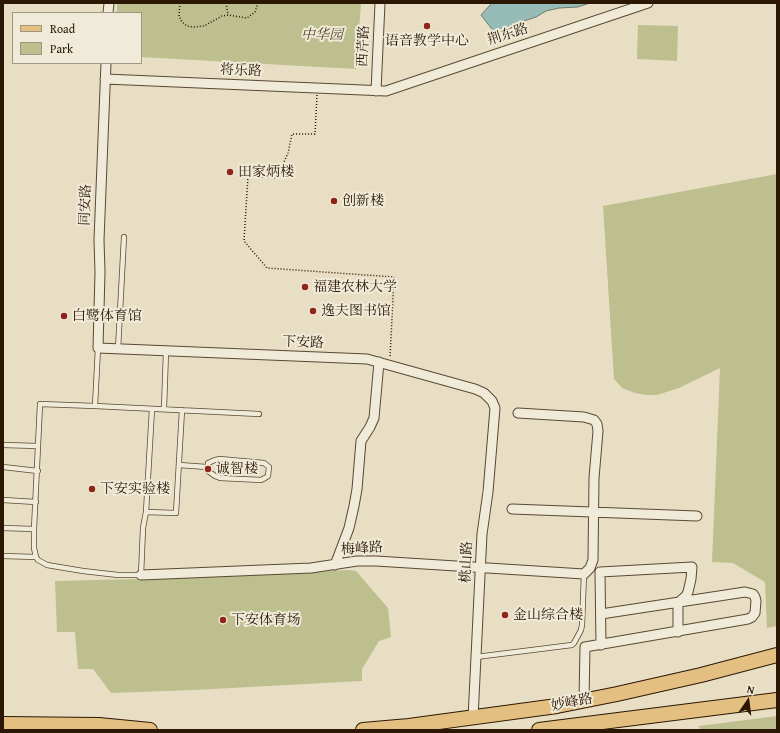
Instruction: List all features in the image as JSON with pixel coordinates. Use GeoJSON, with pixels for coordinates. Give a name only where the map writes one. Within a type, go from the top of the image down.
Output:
{"type":"FeatureCollection","features":[{"type":"Feature","properties":{"kind":"main road","name":"妙峰路"},"geometry":{"type":"LineString","coordinates":[[363,730],[409,726],[531,710],[702,675],[777,656]]}},
{"type":"Feature","properties":{"kind":"main road","name":"妙峰路"},"geometry":{"type":"LineString","coordinates":[[539,730],[777,700]]}},
{"type":"Feature","properties":{"kind":"main road"},"geometry":{"type":"LineString","coordinates":[[3,724],[99,725],[150,730]]}},
{"type":"Feature","properties":{"kind":"street","name":"西芹路"},"geometry":{"type":"LineString","coordinates":[[376,91],[380,3]]}},
{"type":"Feature","properties":{"kind":"street","name":"荆东路"},"geometry":{"type":"LineString","coordinates":[[376,91],[386,91],[628,7],[648,3]]}},
{"type":"Feature","properties":{"kind":"street","name":"同安路"},"geometry":{"type":"LineString","coordinates":[[98,348],[100,272],[99,240],[106,64]]}},
{"type":"Feature","properties":{"kind":"street","name":"将乐路"},"geometry":{"type":"LineString","coordinates":[[105,79],[376,91]]}},
{"type":"Feature","properties":{"kind":"street","name":"下安路"},"geometry":{"type":"LineString","coordinates":[[98,348],[367,359],[480,391],[492,401],[495,408]]}},
{"type":"Feature","properties":{"kind":"street"},"geometry":{"type":"LineString","coordinates":[[335,565],[348,532],[354,506],[357,489],[360,441],[374,418],[379,362]]}},
{"type":"Feature","properties":{"kind":"street","name":"桃山路"},"geometry":{"type":"LineString","coordinates":[[473,718],[480,568],[495,408]]}},
{"type":"Feature","properties":{"kind":"street"},"geometry":{"type":"LineString","coordinates":[[518,413],[584,417],[591,418],[596,422],[598,431],[594,471],[593,560],[590,568],[584,574]]}},
{"type":"Feature","properties":{"kind":"street"},"geometry":{"type":"LineString","coordinates":[[512,509],[697,516]]}},
{"type":"Feature","properties":{"kind":"street","name":"梅峰路"},"geometry":{"type":"LineString","coordinates":[[141,575],[311,568],[357,561],[376,560],[584,574]]}},
{"type":"Feature","properties":{"kind":"street"},"geometry":{"type":"LineString","coordinates":[[601,645],[600,572],[692,567],[688,592],[686,596],[678,603],[678,632]]}},
{"type":"Feature","properties":{"kind":"street"},"geometry":{"type":"LineString","coordinates":[[584,700],[585,647],[748,619],[752,617],[756,608],[755,597],[750,593],[601,614]]}},
{"type":"Feature","properties":{"kind":"lane"},"geometry":{"type":"LineString","coordinates":[[118,349],[124,237]]}},
{"type":"Feature","properties":{"kind":"lane"},"geometry":{"type":"LineString","coordinates":[[95,406],[98,348]]}},
{"type":"Feature","properties":{"kind":"lane"},"geometry":{"type":"LineString","coordinates":[[164,409],[166,351]]}},
{"type":"Feature","properties":{"kind":"lane"},"geometry":{"type":"LineString","coordinates":[[152,409],[141,575],[98,573],[66,569],[47,565],[38,560],[34,548],[34,528],[38,471],[40,404],[164,409],[259,414]]}},
{"type":"Feature","properties":{"kind":"lane"},"geometry":{"type":"LineString","coordinates":[[146,512],[176,513],[182,410]]}},
{"type":"Feature","properties":{"kind":"lane"},"geometry":{"type":"LineString","coordinates":[[3,445],[38,446]]}},
{"type":"Feature","properties":{"kind":"lane"},"geometry":{"type":"LineString","coordinates":[[220,459],[260,462],[267,464],[269,467],[268,476],[260,480],[220,478],[208,471],[208,467],[208,463],[211,461],[220,459]]}},
{"type":"Feature","properties":{"kind":"lane"},"geometry":{"type":"LineString","coordinates":[[179,465],[208,467]]}},
{"type":"Feature","properties":{"kind":"lane"},"geometry":{"type":"LineString","coordinates":[[3,467],[38,471]]}},
{"type":"Feature","properties":{"kind":"lane"},"geometry":{"type":"LineString","coordinates":[[3,500],[36,502]]}},
{"type":"Feature","properties":{"kind":"lane"},"geometry":{"type":"LineString","coordinates":[[3,528],[34,528]]}},
{"type":"Feature","properties":{"kind":"lane"},"geometry":{"type":"LineString","coordinates":[[3,556],[36,557]]}},
{"type":"Feature","properties":{"kind":"lane"},"geometry":{"type":"LineString","coordinates":[[476,657],[574,644],[582,625],[584,574]]}},
{"type":"Feature","properties":{"kind":"path"},"geometry":{"type":"LineString","coordinates":[[180,3],[180,20],[187,26],[199,27],[208,24],[219,17],[228,15],[247,18],[255,12],[258,3]]}},
{"type":"Feature","properties":{"kind":"path"},"geometry":{"type":"LineString","coordinates":[[226,3],[228,15]]}},
{"type":"Feature","properties":{"kind":"path"},"geometry":{"type":"LineString","coordinates":[[317,88],[315,134],[292,134],[288,153],[277,178],[248,176],[244,241],[267,268],[394,277],[390,366]]}},
{"type":"Feature","properties":{"kind":"green space","name":"中华园"},"geometry":{"type":"Polygon","coordinates":[[[117,3],[361,3],[356,69],[142,57],[142,12],[117,12],[117,3]]]}},
{"type":"Feature","properties":{"kind":"green space"},"geometry":{"type":"Polygon","coordinates":[[[638,25],[678,26],[677,61],[637,59],[638,25]]]}},
{"type":"Feature","properties":{"kind":"green space"},"geometry":{"type":"Polygon","coordinates":[[[777,174],[777,626],[767,628],[765,582],[733,563],[712,562],[720,368],[679,388],[657,395],[635,393],[622,388],[614,379],[603,206],[777,174]]]}},
{"type":"Feature","properties":{"kind":"green space","name":"下安体育场"},"geometry":{"type":"Polygon","coordinates":[[[348,570],[356,571],[388,608],[391,637],[379,641],[362,669],[362,681],[111,693],[93,669],[78,669],[75,632],[57,632],[55,581],[183,578],[348,570]]]}},
{"type":"Feature","properties":{"kind":"green space"},"geometry":{"type":"Polygon","coordinates":[[[777,716],[777,730],[700,730],[699,726],[777,716]]]}},
{"type":"Feature","properties":{"kind":"water"},"geometry":{"type":"Polygon","coordinates":[[[492,3],[590,3],[578,7],[559,8],[546,11],[536,17],[512,25],[495,33],[481,15],[492,3]]]}},
{"type":"Feature","properties":{"kind":"place","name":"语音教学中心"},"geometry":{"type":"Point","coordinates":[427,26]}},
{"type":"Feature","properties":{"kind":"place","name":"田家炳楼"},"geometry":{"type":"Point","coordinates":[230,172]}},
{"type":"Feature","properties":{"kind":"place","name":"创新楼"},"geometry":{"type":"Point","coordinates":[334,201]}},
{"type":"Feature","properties":{"kind":"place","name":"福建农林大学"},"geometry":{"type":"Point","coordinates":[305,287]}},
{"type":"Feature","properties":{"kind":"place","name":"逸夫图书馆"},"geometry":{"type":"Point","coordinates":[313,311]}},
{"type":"Feature","properties":{"kind":"place","name":"白鹭体育馆"},"geometry":{"type":"Point","coordinates":[64,316]}},
{"type":"Feature","properties":{"kind":"place","name":"诚智楼"},"geometry":{"type":"Point","coordinates":[208,469]}},
{"type":"Feature","properties":{"kind":"place","name":"下安实验楼"},"geometry":{"type":"Point","coordinates":[92,489]}},
{"type":"Feature","properties":{"kind":"place","name":"金山综合楼"},"geometry":{"type":"Point","coordinates":[505,615]}},
{"type":"Feature","properties":{"kind":"place","name":"下安体育场"},"geometry":{"type":"Point","coordinates":[223,620]}}]}
